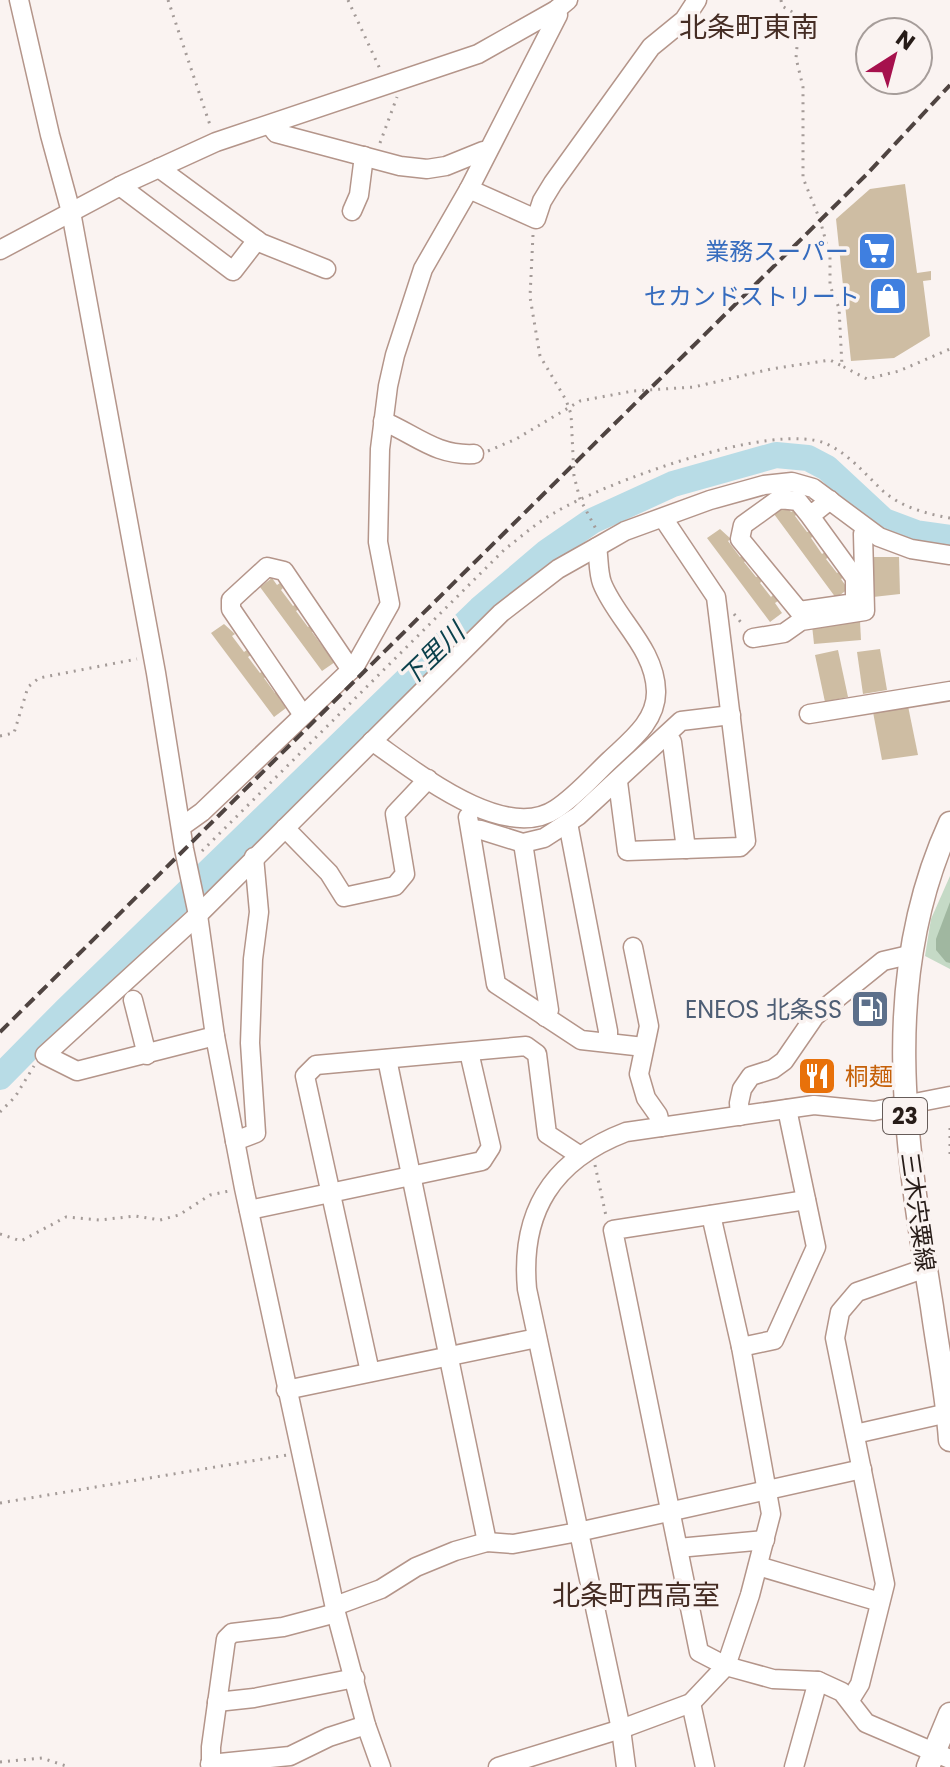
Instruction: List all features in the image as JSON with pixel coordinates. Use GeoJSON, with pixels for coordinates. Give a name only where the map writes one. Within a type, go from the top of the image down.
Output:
{"type":"FeatureCollection","features":[{"type":"Feature","properties":{"kind":"main road","name":"三木宍粟線"},"geometry":{"type":"LineString","coordinates":[[950,823],[930,873],[909,955],[904,1002],[904,1106],[949,1413],[950,1440]]}},
{"type":"Feature","properties":{"kind":"main road","name":"23"},"geometry":{"type":"LineString","coordinates":[[927,1277],[950,1337]]}},
{"type":"Feature","properties":{"kind":"main road"},"geometry":{"type":"LineString","coordinates":[[937,1760],[950,1714]]}},
{"type":"Feature","properties":{"kind":"street"},"geometry":{"type":"LineString","coordinates":[[19,0],[71,212],[153,655],[215,1036],[244,1188],[335,1609],[366,1725],[381,1767]]}},
{"type":"Feature","properties":{"kind":"street"},"geometry":{"type":"LineString","coordinates":[[469,189],[536,219],[553,183],[651,47],[684,20],[697,0]]}},
{"type":"Feature","properties":{"kind":"street"},"geometry":{"type":"LineString","coordinates":[[0,250],[120,186],[216,142],[478,54],[562,5]]}},
{"type":"Feature","properties":{"kind":"street"},"geometry":{"type":"LineString","coordinates":[[181,827],[202,812],[351,670],[390,604],[378,542],[383,421],[395,355],[423,269],[469,189],[562,5]]}},
{"type":"Feature","properties":{"kind":"street"},"geometry":{"type":"LineString","coordinates":[[270,125],[276,133],[400,166],[427,169],[446,166],[487,152]]}},
{"type":"Feature","properties":{"kind":"street"},"geometry":{"type":"LineString","coordinates":[[352,211],[369,158]]}},
{"type":"Feature","properties":{"kind":"street"},"geometry":{"type":"LineString","coordinates":[[159,168],[257,240],[326,269]]}},
{"type":"Feature","properties":{"kind":"street"},"geometry":{"type":"LineString","coordinates":[[120,186],[233,271],[257,240]]}},
{"type":"Feature","properties":{"kind":"street"},"geometry":{"type":"LineString","coordinates":[[383,421],[435,448],[455,455],[474,454]]}},
{"type":"Feature","properties":{"kind":"street"},"geometry":{"type":"LineString","coordinates":[[215,1036],[77,1071],[45,1055],[285,828],[501,613],[558,569],[625,531],[764,485],[792,482],[813,488],[879,537],[911,549],[950,555]]}},
{"type":"Feature","properties":{"kind":"street"},"geometry":{"type":"LineString","coordinates":[[779,499],[798,501],[810,516],[855,578],[855,603],[799,611],[740,539],[743,525],[779,499]]}},
{"type":"Feature","properties":{"kind":"street"},"geometry":{"type":"LineString","coordinates":[[810,516],[830,500]]}},
{"type":"Feature","properties":{"kind":"street"},"geometry":{"type":"LineString","coordinates":[[618,782],[627,851],[740,847],[746,841],[716,597],[663,518]]}},
{"type":"Feature","properties":{"kind":"street"},"geometry":{"type":"LineString","coordinates":[[753,638],[784,633],[801,621],[865,611],[863,534],[866,528]]}},
{"type":"Feature","properties":{"kind":"street"},"geometry":{"type":"LineString","coordinates":[[372,741],[441,789],[493,812],[516,819],[534,819],[556,810],[639,734],[651,716],[656,691],[648,657],[602,583],[600,545]]}},
{"type":"Feature","properties":{"kind":"street"},"geometry":{"type":"LineString","coordinates":[[303,715],[231,609],[231,600],[267,567],[284,571],[351,670]]}},
{"type":"Feature","properties":{"kind":"street"},"geometry":{"type":"LineString","coordinates":[[809,714],[950,691]]}},
{"type":"Feature","properties":{"kind":"street"},"geometry":{"type":"LineString","coordinates":[[644,1047],[581,1040],[496,984],[470,823],[481,830],[523,843],[544,838],[568,823],[618,782],[681,721],[731,715]]}},
{"type":"Feature","properties":{"kind":"street"},"geometry":{"type":"LineString","coordinates":[[667,735],[672,742],[686,849]]}},
{"type":"Feature","properties":{"kind":"street"},"geometry":{"type":"LineString","coordinates":[[285,828],[329,873],[344,897],[395,886],[405,874],[395,814],[428,779]]}},
{"type":"Feature","properties":{"kind":"street"},"geometry":{"type":"LineString","coordinates":[[568,823],[606,1015],[608,1042]]}},
{"type":"Feature","properties":{"kind":"street"},"geometry":{"type":"LineString","coordinates":[[523,843],[549,1010],[545,1017]]}},
{"type":"Feature","properties":{"kind":"street"},"geometry":{"type":"LineString","coordinates":[[235,1141],[256,1133],[250,1043],[253,959],[259,912],[254,857]]}},
{"type":"Feature","properties":{"kind":"street"},"geometry":{"type":"LineString","coordinates":[[633,947],[649,1026],[639,1074],[646,1098],[658,1115],[661,1127]]}},
{"type":"Feature","properties":{"kind":"street"},"geometry":{"type":"LineString","coordinates":[[740,1116],[742,1089],[751,1076],[773,1069],[784,1061],[815,1016],[883,961],[909,955]]}},
{"type":"Feature","properties":{"kind":"street"},"geometry":{"type":"LineString","coordinates":[[133,1000],[147,1055]]}},
{"type":"Feature","properties":{"kind":"street"},"geometry":{"type":"LineString","coordinates":[[370,1372],[305,1076],[316,1065],[526,1046],[537,1054],[547,1134],[585,1151]]}},
{"type":"Feature","properties":{"kind":"street"},"geometry":{"type":"LineString","coordinates":[[249,1210],[482,1161],[491,1147],[469,1052]]}},
{"type":"Feature","properties":{"kind":"street"},"geometry":{"type":"LineString","coordinates":[[387,1059],[487,1542]]}},
{"type":"Feature","properties":{"kind":"street"},"geometry":{"type":"LineString","coordinates":[[626,1767],[621,1729],[527,1289],[525,1266],[528,1241],[543,1194],[559,1173],[585,1151],[626,1132],[814,1105],[874,1111],[950,1096]]}},
{"type":"Feature","properties":{"kind":"street"},"geometry":{"type":"LineString","coordinates":[[741,1347],[774,1340],[816,1247],[787,1109]]}},
{"type":"Feature","properties":{"kind":"street"},"geometry":{"type":"LineString","coordinates":[[806,1200],[613,1230],[699,1652],[726,1666],[773,1679],[818,1681],[842,1692],[866,1723],[937,1760]]}},
{"type":"Feature","properties":{"kind":"street"},"geometry":{"type":"LineString","coordinates":[[505,1766],[691,1703],[726,1666],[771,1514],[741,1347],[711,1215]]}},
{"type":"Feature","properties":{"kind":"street"},"geometry":{"type":"LineString","coordinates":[[850,1700],[860,1684],[885,1584],[835,1338],[840,1312],[857,1292],[927,1277]]}},
{"type":"Feature","properties":{"kind":"street"},"geometry":{"type":"LineString","coordinates":[[286,1390],[537,1338]]}},
{"type":"Feature","properties":{"kind":"street"},"geometry":{"type":"LineString","coordinates":[[855,1434],[949,1413]]}},
{"type":"Feature","properties":{"kind":"street"},"geometry":{"type":"LineString","coordinates":[[366,1725],[329,1737],[290,1756],[210,1766],[226,1639],[232,1633],[283,1627],[335,1609],[381,1589],[416,1567],[487,1542],[513,1544],[578,1532],[862,1469]]}},
{"type":"Feature","properties":{"kind":"street"},"geometry":{"type":"LineString","coordinates":[[678,1548],[765,1540]]}},
{"type":"Feature","properties":{"kind":"street"},"geometry":{"type":"LineString","coordinates":[[758,1566],[880,1602]]}},
{"type":"Feature","properties":{"kind":"street"},"geometry":{"type":"LineString","coordinates":[[217,1702],[355,1678]]}},
{"type":"Feature","properties":{"kind":"street"},"geometry":{"type":"LineString","coordinates":[[794,1767],[818,1681]]}},
{"type":"Feature","properties":{"kind":"street"},"geometry":{"type":"LineString","coordinates":[[691,1703],[705,1767]]}},
{"type":"Feature","properties":{"kind":"path"},"geometry":{"type":"LineString","coordinates":[[168,0],[216,142]]}},
{"type":"Feature","properties":{"kind":"path"},"geometry":{"type":"LineString","coordinates":[[348,0],[393,84],[400,88],[369,158]]}},
{"type":"Feature","properties":{"kind":"path"},"geometry":{"type":"LineString","coordinates":[[781,0],[782,6],[797,15],[799,24],[796,58],[803,87],[803,178],[830,256],[830,286],[839,308],[842,366]]}},
{"type":"Feature","properties":{"kind":"path"},"geometry":{"type":"LineString","coordinates":[[536,219],[530,297],[534,328],[540,356],[569,407],[574,476],[580,499],[600,545]]}},
{"type":"Feature","properties":{"kind":"path"},"geometry":{"type":"LineString","coordinates":[[474,454],[516,439],[580,401],[694,387],[771,369],[830,360],[867,379],[899,371],[950,349]]}},
{"type":"Feature","properties":{"kind":"path"},"geometry":{"type":"LineString","coordinates":[[0,736],[14,733],[28,687],[39,678],[153,655]]}},
{"type":"Feature","properties":{"kind":"path"},"geometry":{"type":"LineString","coordinates":[[0,1112],[15,1097],[34,1066],[45,1055]]}},
{"type":"Feature","properties":{"kind":"path"},"geometry":{"type":"LineString","coordinates":[[950,1128],[950,1155]]}},
{"type":"Feature","properties":{"kind":"path"},"geometry":{"type":"LineString","coordinates":[[585,1151],[606,1220],[613,1230]]}},
{"type":"Feature","properties":{"kind":"path"},"geometry":{"type":"LineString","coordinates":[[0,1234],[21,1241],[66,1217],[100,1220],[135,1216],[160,1220],[179,1215],[210,1195],[244,1188]]}},
{"type":"Feature","properties":{"kind":"path"},"geometry":{"type":"LineString","coordinates":[[0,1503],[302,1453]]}},
{"type":"Feature","properties":{"kind":"path"},"geometry":{"type":"LineString","coordinates":[[0,1762],[42,1758],[69,1767]]}},
{"type":"Feature","properties":{"kind":"green space"},"geometry":{"type":"Polygon","coordinates":[[[950,876],[950,969],[925,956],[931,919],[950,876]]]}},
{"type":"Feature","properties":{"kind":"green space"},"geometry":{"type":"Polygon","coordinates":[[[950,902],[950,963],[936,950],[936,939],[950,902]]]}},
{"type":"Feature","properties":{"kind":"building"},"geometry":{"type":"Polygon","coordinates":[[[905,184],[917,273],[931,271],[931,280],[923,281],[930,336],[894,358],[851,361],[836,219],[870,189],[905,184]]]}},
{"type":"Feature","properties":{"kind":"building"},"geometry":{"type":"Polygon","coordinates":[[[786,505],[791,512],[794,510],[822,554],[825,552],[829,557],[826,559],[844,577],[841,579],[848,589],[836,598],[774,514],[786,505]]]}},
{"type":"Feature","properties":{"kind":"building"},"geometry":{"type":"Polygon","coordinates":[[[720,529],[731,539],[728,541],[740,557],[743,555],[747,560],[744,562],[756,577],[759,576],[760,583],[771,597],[773,595],[778,601],[775,603],[782,613],[770,622],[707,538],[720,529]]]}},
{"type":"Feature","properties":{"kind":"building"},"geometry":{"type":"Polygon","coordinates":[[[869,557],[899,557],[900,594],[873,597],[869,557]]]}},
{"type":"Feature","properties":{"kind":"building"},"geometry":{"type":"Polygon","coordinates":[[[272,578],[277,585],[280,583],[281,590],[299,609],[296,611],[308,627],[311,625],[315,630],[312,632],[323,647],[326,644],[330,651],[327,652],[335,662],[322,671],[260,587],[272,578]]]}},
{"type":"Feature","properties":{"kind":"building"},"geometry":{"type":"Polygon","coordinates":[[[860,621],[861,640],[814,644],[812,625],[860,621]]]}},
{"type":"Feature","properties":{"kind":"building"},"geometry":{"type":"Polygon","coordinates":[[[224,624],[235,634],[232,636],[244,652],[247,650],[251,655],[248,657],[260,673],[263,671],[267,676],[264,678],[275,693],[277,690],[282,697],[279,698],[286,708],[274,717],[211,633],[224,624]]]}},
{"type":"Feature","properties":{"kind":"building"},"geometry":{"type":"Polygon","coordinates":[[[880,649],[887,690],[863,694],[857,652],[880,649]]]}},
{"type":"Feature","properties":{"kind":"building"},"geometry":{"type":"Polygon","coordinates":[[[838,650],[848,697],[825,702],[815,655],[838,650]]]}},
{"type":"Feature","properties":{"kind":"building"},"geometry":{"type":"Polygon","coordinates":[[[908,706],[918,755],[882,760],[873,712],[908,706]]]}},
{"type":"Feature","properties":{"kind":"waterway","name":"下里川"},"geometry":{"type":"LineString","coordinates":[[0,1077],[480,609],[547,552],[592,521],[673,484],[776,455],[808,458],[827,468],[884,521],[916,533],[950,538]]}},
{"type":"Feature","properties":{"kind":"railway"},"geometry":{"type":"LineString","coordinates":[[0,1032],[868,173],[950,85]]}},
{"type":"Feature","properties":{"kind":"place","name":"業務スーパー"},"geometry":{"type":"Point","coordinates":[877,251]}},
{"type":"Feature","properties":{"kind":"place","name":"セカンドストリート"},"geometry":{"type":"Point","coordinates":[888,296]}},
{"type":"Feature","properties":{"kind":"place","name":"ENEOS 北条SS"},"geometry":{"type":"Point","coordinates":[870,1009]}},
{"type":"Feature","properties":{"kind":"place","name":"桐麺"},"geometry":{"type":"Point","coordinates":[817,1076]}},
{"type":"Feature","properties":{"kind":"district","name":"北条町東南"},"geometry":{"type":"Point","coordinates":[749,27]}},
{"type":"Feature","properties":{"kind":"district","name":"北条町西高室"},"geometry":{"type":"Point","coordinates":[636,1595]}}]}
